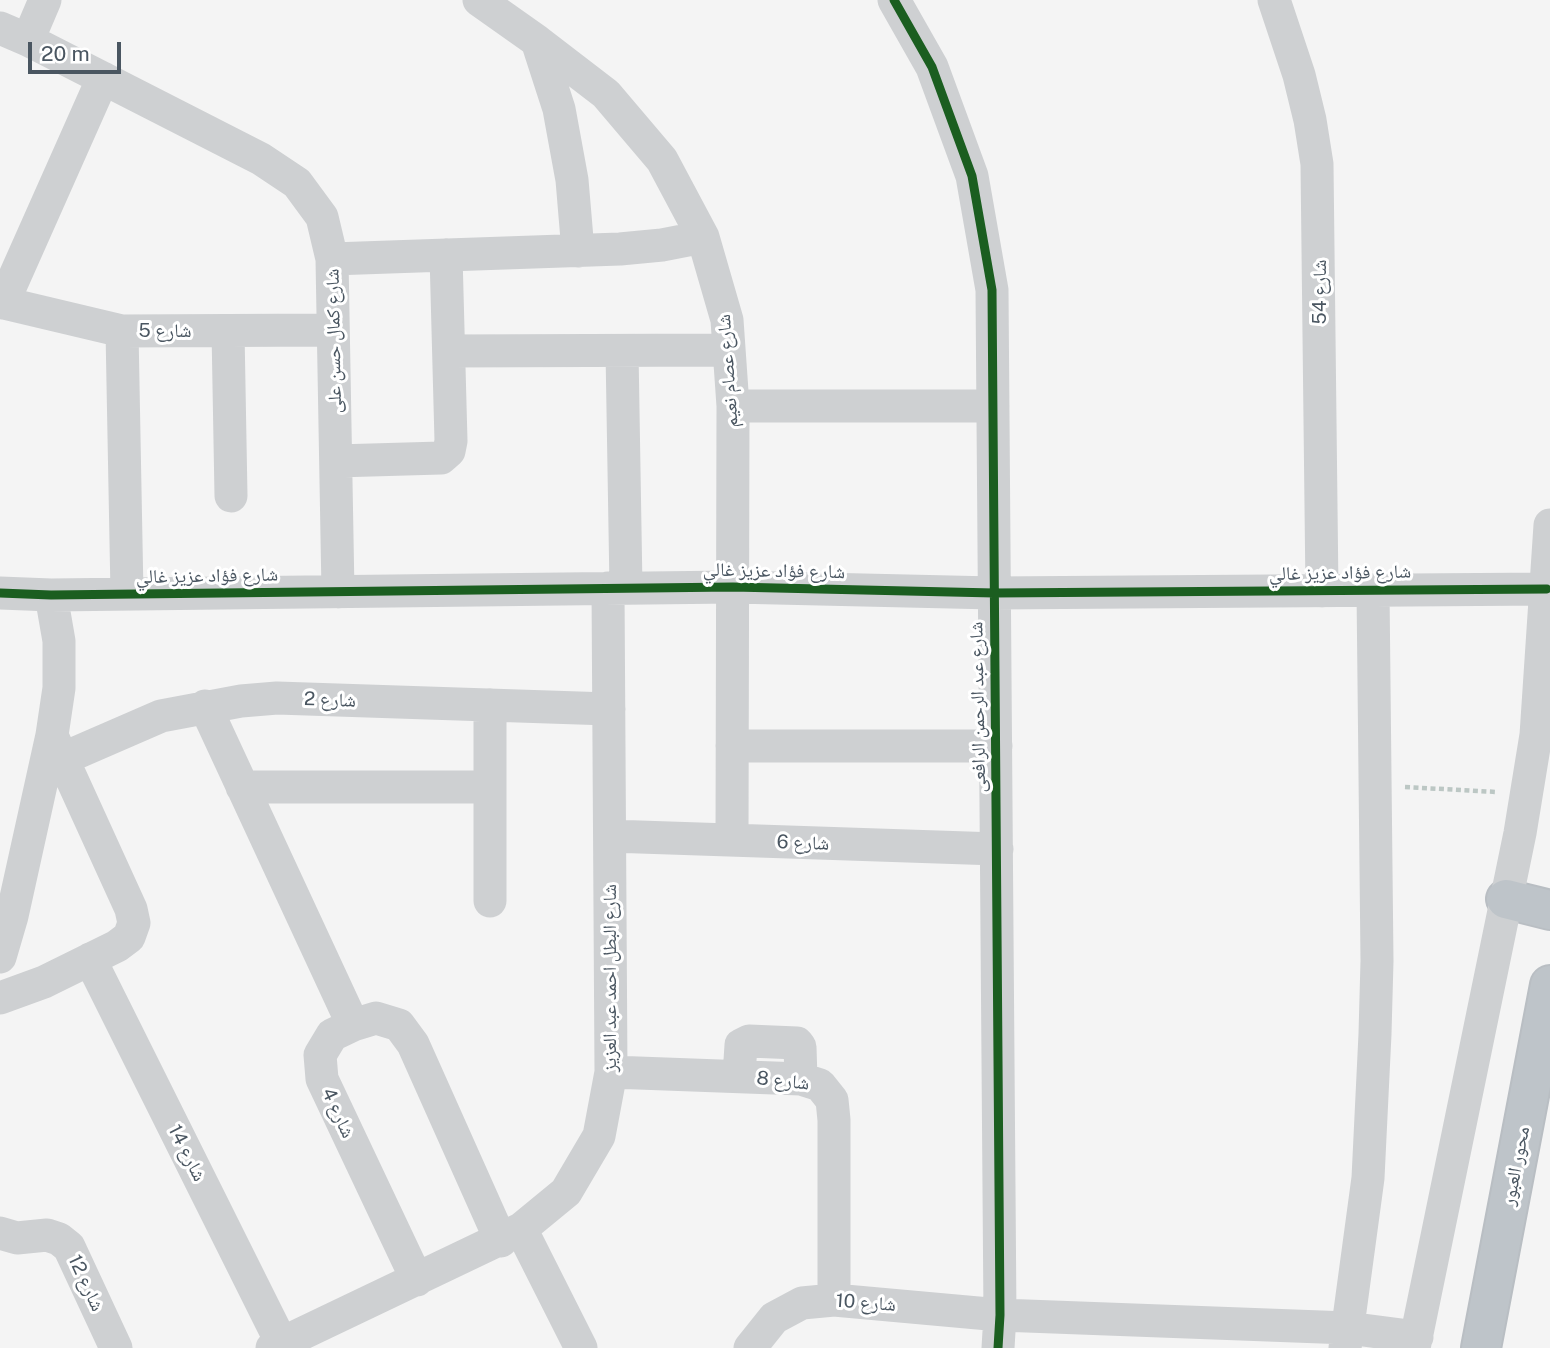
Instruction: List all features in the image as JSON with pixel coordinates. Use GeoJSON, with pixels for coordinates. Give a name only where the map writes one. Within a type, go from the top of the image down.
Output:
{"type":"FeatureCollection","features":[{"type":"Feature","properties":{"kind":"highway"},"geometry":{"type":"LineString","coordinates":[[1506,900],[1550,910]]}},
{"type":"Feature","properties":{"kind":"highway","name":"محور العبور"},"geometry":{"type":"LineString","coordinates":[[1481,1348],[1550,985]]}},
{"type":"Feature","properties":{"kind":"street"},"geometry":{"type":"LineString","coordinates":[[14,34],[45,0]]}},
{"type":"Feature","properties":{"kind":"street","name":"شارع عصام نعيم"},"geometry":{"type":"LineString","coordinates":[[479,0],[606,94],[662,160],[703,237],[727,320],[733,406],[732,840]]}},
{"type":"Feature","properties":{"kind":"street","name":"شارع عبد الرحمن الرافعى"},"geometry":{"type":"LineString","coordinates":[[894,0],[932,66],[972,176],[992,290],[1000,1315],[998,1348]]}},
{"type":"Feature","properties":{"kind":"street","name":"شارع 54"},"geometry":{"type":"LineString","coordinates":[[1274,0],[1299,75],[1317,164],[1322,591]]}},
{"type":"Feature","properties":{"kind":"street","name":"شارع كمال حسن على"},"geometry":{"type":"LineString","coordinates":[[14,34],[261,159],[297,183],[322,217],[332,260],[338,592]]}},
{"type":"Feature","properties":{"kind":"street"},"geometry":{"type":"LineString","coordinates":[[537,41],[559,109],[572,180],[578,251]]}},
{"type":"Feature","properties":{"kind":"street"},"geometry":{"type":"LineString","coordinates":[[2,303],[103,78]]}},
{"type":"Feature","properties":{"kind":"street"},"geometry":{"type":"LineString","coordinates":[[332,260],[578,251],[662,245],[703,237]]}},
{"type":"Feature","properties":{"kind":"street"},"geometry":{"type":"LineString","coordinates":[[336,461],[440,458],[449,451],[451,441],[446,256]]}},
{"type":"Feature","properties":{"kind":"street","name":"شارع 5"},"geometry":{"type":"LineString","coordinates":[[2,303],[122,331],[333,330]]}},
{"type":"Feature","properties":{"kind":"street"},"geometry":{"type":"LineString","coordinates":[[122,331],[127,594]]}},
{"type":"Feature","properties":{"kind":"street"},"geometry":{"type":"LineString","coordinates":[[228,331],[231,496]]}},
{"type":"Feature","properties":{"kind":"street"},"geometry":{"type":"LineString","coordinates":[[449,351],[729,350]]}},
{"type":"Feature","properties":{"kind":"street","name":"شارع البطل احمد عبد العزيز"},"geometry":{"type":"LineString","coordinates":[[280,1346],[511,1235],[566,1192],[599,1136],[611,1072],[609,709],[617,588],[622,351]]}},
{"type":"Feature","properties":{"kind":"street"},"geometry":{"type":"LineString","coordinates":[[733,406],[993,407]]}},
{"type":"Feature","properties":{"kind":"street"},"geometry":{"type":"LineString","coordinates":[[1415,1342],[1506,900],[1536,735],[1550,525]]}},
{"type":"Feature","properties":{"kind":"street","name":"شارع فؤاد عزيز غالي"},"geometry":{"type":"LineString","coordinates":[[0,593],[51,595],[733,587],[994,593],[1547,589]]}},
{"type":"Feature","properties":{"kind":"street"},"geometry":{"type":"LineString","coordinates":[[1346,1338],[1368,1178],[1372,1106],[1377,961],[1373,590]]}},
{"type":"Feature","properties":{"kind":"street"},"geometry":{"type":"LineString","coordinates":[[0,957],[57,747],[59,641],[51,595]]}},
{"type":"Feature","properties":{"kind":"street","name":"شارع 2"},"geometry":{"type":"LineString","coordinates":[[57,747],[161,716],[205,706],[277,698],[609,709]]}},
{"type":"Feature","properties":{"kind":"street"},"geometry":{"type":"LineString","coordinates":[[489,705],[490,901]]}},
{"type":"Feature","properties":{"kind":"street"},"geometry":{"type":"LineString","coordinates":[[205,706],[353,1025],[376,1018],[399,1025],[413,1044],[511,1235],[582,1348]]}},
{"type":"Feature","properties":{"kind":"street"},"geometry":{"type":"LineString","coordinates":[[732,746],[996,746]]}},
{"type":"Feature","properties":{"kind":"street"},"geometry":{"type":"LineString","coordinates":[[0,998],[44,982],[117,946],[129,937],[134,923],[131,909],[57,747]]}},
{"type":"Feature","properties":{"kind":"street"},"geometry":{"type":"LineString","coordinates":[[242,787],[490,787]]}},
{"type":"Feature","properties":{"kind":"street","name":"شارع 6"},"geometry":{"type":"LineString","coordinates":[[610,836],[997,849]]}},
{"type":"Feature","properties":{"kind":"street","name":"شارع 14"},"geometry":{"type":"LineString","coordinates":[[90,959],[280,1346]]}},
{"type":"Feature","properties":{"kind":"street","name":"شارع 4"},"geometry":{"type":"LineString","coordinates":[[353,1025],[332,1035],[320,1055],[322,1079],[417,1280]]}},
{"type":"Feature","properties":{"kind":"street","name":"شارع 8"},"geometry":{"type":"LineString","coordinates":[[611,1072],[801,1079],[820,1085],[832,1100],[834,1300]]}},
{"type":"Feature","properties":{"kind":"street","name":"شارع 12"},"geometry":{"type":"LineString","coordinates":[[0,1233],[17,1238],[47,1235],[60,1239],[69,1247],[116,1348]]}},
{"type":"Feature","properties":{"kind":"street","name":"شارع 10"},"geometry":{"type":"LineString","coordinates":[[752,1346],[774,1318],[802,1303],[834,1300],[1000,1315],[1415,1342]]}},
{"type":"Feature","properties":{"kind":"path"},"geometry":{"type":"LineString","coordinates":[[1375,786],[1526,793]]}},
{"type":"Feature","properties":{"kind":"cycle path"},"geometry":{"type":"LineString","coordinates":[[894,0],[932,67],[972,176],[992,290],[1000,1315],[998,1348]]}},
{"type":"Feature","properties":{"kind":"cycle path"},"geometry":{"type":"LineString","coordinates":[[0,593],[51,595],[733,587],[994,593],[1547,589]]}}]}
